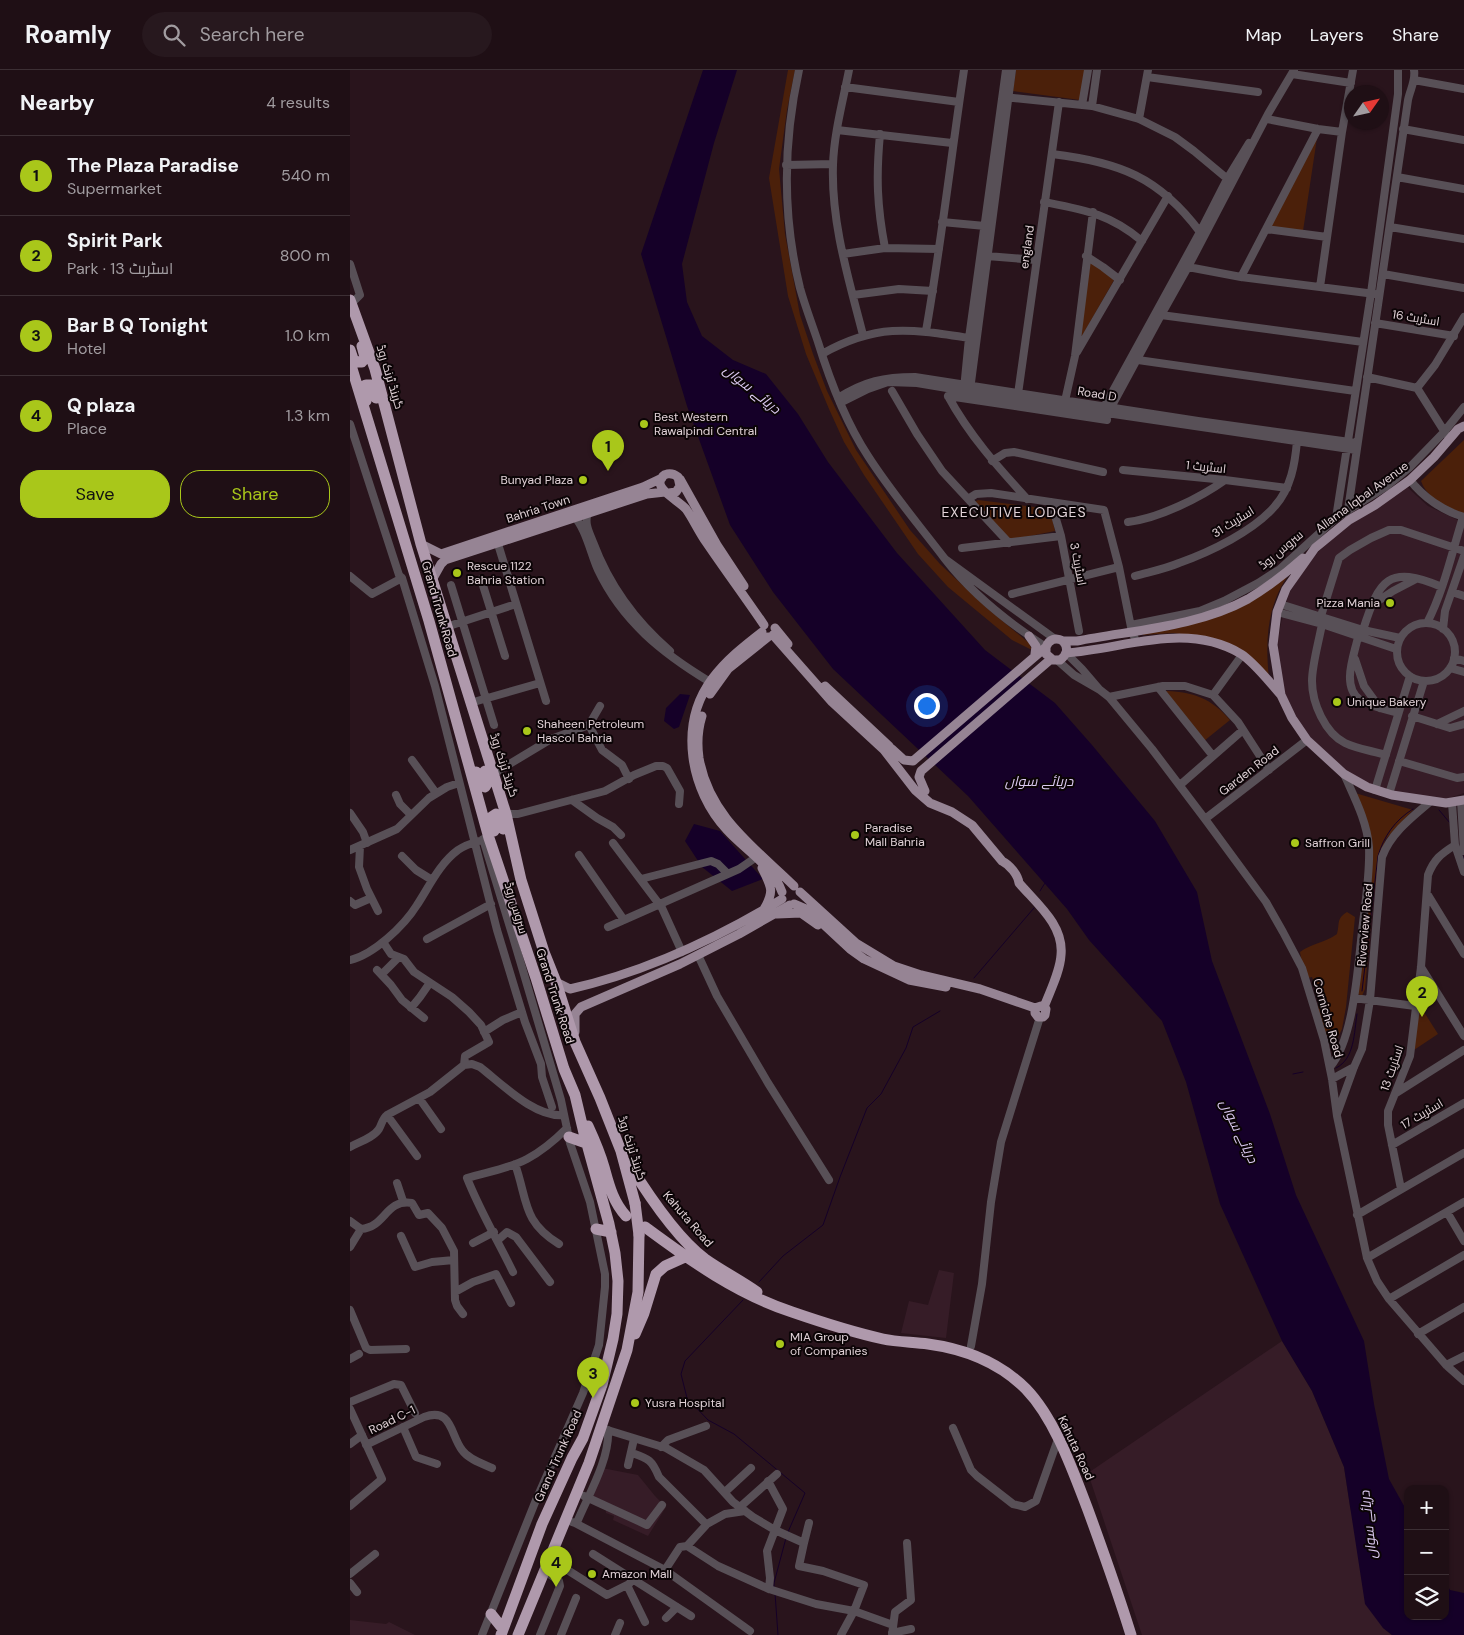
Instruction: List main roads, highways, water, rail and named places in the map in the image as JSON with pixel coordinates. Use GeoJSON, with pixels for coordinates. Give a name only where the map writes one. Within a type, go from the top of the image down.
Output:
{"type":"FeatureCollection","features":[{"type":"Feature","properties":{"kind":"highway"},"geometry":{"type":"LineString","coordinates":[[350,350],[353,359],[357,362],[364,360],[365,357],[351,302]]}},
{"type":"Feature","properties":{"kind":"highway","name":"گرینڈ ٹرنک روڈ"},"geometry":{"type":"LineString","coordinates":[[351,302],[375,369],[421,544],[506,814],[521,880],[575,1042],[622,1152],[642,1231]]}},
{"type":"Feature","properties":{"kind":"highway","name":"Grand Trunk Road"},"geometry":{"type":"LineString","coordinates":[[350,362],[453,707],[482,840],[505,887],[564,1069],[575,1095],[615,1253],[618,1281],[617,1314],[602,1385],[582,1438],[542,1524],[502,1632]]}},
{"type":"Feature","properties":{"kind":"highway"},"geometry":{"type":"LineString","coordinates":[[368,421],[364,386],[370,384],[395,444]]}},
{"type":"Feature","properties":{"kind":"highway"},"geometry":{"type":"LineString","coordinates":[[453,707],[463,729],[480,784],[485,786],[488,782],[472,726],[471,705]]}},
{"type":"Feature","properties":{"kind":"highway"},"geometry":{"type":"LineString","coordinates":[[505,887],[504,866],[490,818],[492,815],[496,814],[499,816],[512,860],[521,880]]}},
{"type":"Feature","properties":{"kind":"highway"},"geometry":{"type":"LineString","coordinates":[[575,1095],[604,1165],[614,1199],[626,1216]]}},
{"type":"Feature","properties":{"kind":"highway"},"geometry":{"type":"LineString","coordinates":[[581,1123],[568,1132],[586,1143]]}},
{"type":"Feature","properties":{"kind":"highway","name":"Kahuta Road"},"geometry":{"type":"LineString","coordinates":[[622,1152],[646,1192],[684,1238],[704,1258],[744,1283],[774,1306]]}},
{"type":"Feature","properties":{"kind":"highway"},"geometry":{"type":"LineString","coordinates":[[596,1229],[611,1232]]}},
{"type":"Feature","properties":{"kind":"highway"},"geometry":{"type":"LineString","coordinates":[[582,1438],[557,1504],[556,1509],[559,1513],[565,1509],[582,1460],[595,1446],[605,1429],[627,1350],[638,1292],[642,1231]]}},
{"type":"Feature","properties":{"kind":"highway","name":"Kahuta Road"},"geometry":{"type":"LineString","coordinates":[[642,1231],[735,1288],[774,1306],[884,1339],[931,1344],[970,1352],[1004,1371],[1026,1390],[1050,1423],[1073,1469],[1131,1635]]}},
{"type":"Feature","properties":{"kind":"highway"},"geometry":{"type":"LineString","coordinates":[[627,1350],[644,1313],[656,1274],[665,1266],[685,1257]]}},
{"type":"Feature","properties":{"kind":"highway"},"geometry":{"type":"LineString","coordinates":[[591,1371],[602,1385]]}},
{"type":"Feature","properties":{"kind":"highway"},"geometry":{"type":"LineString","coordinates":[[518,1635],[550,1559],[571,1521],[582,1495],[595,1446]]}},
{"type":"Feature","properties":{"kind":"highway"},"geometry":{"type":"LineString","coordinates":[[518,1591],[527,1579],[544,1536],[546,1533],[552,1532],[553,1537],[530,1594],[530,1605]]}},
{"type":"Feature","properties":{"kind":"highway"},"geometry":{"type":"LineString","coordinates":[[502,1632],[492,1612],[512,1607]]}},
{"type":"Feature","properties":{"kind":"main road","name":"Allama Iqbal Avenue"},"geometry":{"type":"LineString","coordinates":[[1459,801],[1431,801],[1389,794],[1367,787],[1344,774],[1307,740],[1292,718],[1281,695],[1273,645],[1279,608],[1286,589],[1315,548],[1349,520],[1410,480],[1434,457],[1447,435],[1461,427],[1464,418]]}},
{"type":"Feature","properties":{"kind":"main road"},"geometry":{"type":"LineString","coordinates":[[1038,1011],[1061,956],[1061,941],[1050,919],[1019,884],[1018,878],[1007,863],[1002,861],[972,825],[946,809],[930,802],[915,790],[884,750],[832,702],[769,630],[704,540],[686,510],[660,486],[662,478],[666,474],[671,473],[680,479],[769,630],[892,750],[907,761],[913,761],[1046,646],[1049,641],[1077,641],[1131,628],[1172,625],[1216,612],[1246,600],[1273,583],[1315,548]]}},
{"type":"Feature","properties":{"kind":"main road","name":"Bahria Town"},"geometry":{"type":"LineString","coordinates":[[432,580],[440,564],[445,560],[498,544],[662,478]]}},
{"type":"Feature","properties":{"kind":"main road"},"geometry":{"type":"LineString","coordinates":[[667,493],[678,490],[680,479]]}},
{"type":"Feature","properties":{"kind":"main road","name":"Bahria Town"},"geometry":{"type":"LineString","coordinates":[[421,544],[441,554],[572,514],[588,513],[647,494],[667,493]]}},
{"type":"Feature","properties":{"kind":"main road"},"geometry":{"type":"LineString","coordinates":[[769,630],[732,656],[711,681],[697,709],[691,743],[694,772],[703,795],[716,817],[776,879],[787,900],[808,910],[850,949],[870,962],[922,984],[957,988],[1038,1011]]}},
{"type":"Feature","properties":{"kind":"main road"},"geometry":{"type":"LineString","coordinates":[[769,630],[728,669],[715,685],[700,721],[698,741],[702,775],[718,808],[733,827],[856,944],[894,966],[920,976],[980,989],[1038,1011]]}},
{"type":"Feature","properties":{"kind":"main road"},"geometry":{"type":"LineString","coordinates":[[1029,636],[1035,644],[1034,656]]}},
{"type":"Feature","properties":{"kind":"main road"},"geometry":{"type":"LineString","coordinates":[[1066,653],[1136,641],[1173,637],[1194,638],[1216,643],[1242,655],[1281,695]]}},
{"type":"Feature","properties":{"kind":"main road"},"geometry":{"type":"LineString","coordinates":[[925,791],[919,777],[920,772],[1040,667],[1062,658],[1067,648],[1059,640]]}},
{"type":"Feature","properties":{"kind":"main road"},"geometry":{"type":"LineString","coordinates":[[1046,646],[1046,654],[1054,660]]}},
{"type":"Feature","properties":{"kind":"main road"},"geometry":{"type":"LineString","coordinates":[[892,750],[906,774],[920,789],[940,801],[946,809]]}},
{"type":"Feature","properties":{"kind":"main road"},"geometry":{"type":"LineString","coordinates":[[757,859],[771,889],[770,898],[764,909]]}},
{"type":"Feature","properties":{"kind":"main road"},"geometry":{"type":"LineString","coordinates":[[575,1042],[574,1019],[575,1014],[581,1007],[698,955],[773,914],[787,900],[787,887],[797,889]]}},
{"type":"Feature","properties":{"kind":"main road"},"geometry":{"type":"LineString","coordinates":[[556,982],[570,989],[632,972],[704,942],[764,909],[787,900],[800,898],[797,889]]}},
{"type":"Feature","properties":{"kind":"main road"},"geometry":{"type":"LineString","coordinates":[[773,914],[803,914],[822,928],[853,959],[862,963],[870,962]]}},
{"type":"Feature","properties":{"kind":"water","name":"دریائے سواں"},"geometry":{"type":"Polygon","coordinates":[[[703,70],[737,70],[714,143],[682,264],[687,302],[702,336],[733,360],[766,374],[798,414],[828,462],[897,553],[985,650],[1055,703],[1155,821],[1197,892],[1212,961],[1270,1114],[1296,1195],[1364,1341],[1389,1479],[1404,1506],[1404,1620],[1449,1620],[1449,1588],[1464,1593],[1464,1635],[1392,1635],[1383,1628],[1365,1604],[1344,1467],[1312,1391],[1282,1341],[1220,1204],[1186,1082],[1162,1021],[1089,940],[1067,909],[968,796],[833,669],[773,592],[730,525],[687,406],[641,254],[703,70]]]}},
{"type":"Feature","properties":{"kind":"water"},"geometry":{"type":"Polygon","coordinates":[[[680,694],[690,695],[679,727],[674,729],[664,721],[666,708],[680,694]]]}},
{"type":"Feature","properties":{"kind":"water"},"geometry":{"type":"Polygon","coordinates":[[[694,824],[720,831],[763,879],[732,891],[702,867],[685,841],[694,824]]]}},
{"type":"Feature","properties":{"kind":"waterway"},"geometry":{"type":"LineString","coordinates":[[1362,991],[1378,856],[1383,842],[1391,829],[1413,809]]}},
{"type":"Feature","properties":{"kind":"waterway"},"geometry":{"type":"LineString","coordinates":[[1439,810],[1450,823]]}},
{"type":"Feature","properties":{"kind":"waterway"},"geometry":{"type":"LineString","coordinates":[[1462,853],[1464,860]]}},
{"type":"Feature","properties":{"kind":"waterway"},"geometry":{"type":"LineString","coordinates":[[1040,891],[1045,883]]}},
{"type":"Feature","properties":{"kind":"waterway"},"geometry":{"type":"LineString","coordinates":[[974,978],[1034,908]]}},
{"type":"Feature","properties":{"kind":"waterway"},"geometry":{"type":"LineString","coordinates":[[759,1282],[783,1256],[823,1225],[867,1108],[881,1094],[906,1048],[913,1027],[940,1011]]}},
{"type":"Feature","properties":{"kind":"waterway"},"geometry":{"type":"LineString","coordinates":[[1336,1068],[1342,1064],[1350,1052],[1353,1044],[1357,1014]]}},
{"type":"Feature","properties":{"kind":"waterway"},"geometry":{"type":"LineString","coordinates":[[1293,1074],[1303,1072]]}},
{"type":"Feature","properties":{"kind":"waterway"},"geometry":{"type":"LineString","coordinates":[[743,1300],[685,1361],[681,1374],[687,1398],[708,1420],[734,1434],[805,1493],[788,1532]]}},
{"type":"Feature","properties":{"kind":"waterway"},"geometry":{"type":"LineString","coordinates":[[774,1587],[786,1538]]}},
{"type":"Feature","properties":{"kind":"waterway"},"geometry":{"type":"LineString","coordinates":[[775,1593],[778,1635]]}},
{"type":"Feature","properties":{"kind":"place","name":"Best Western Rawalpindi Central"},"geometry":{"type":"Point","coordinates":[644,424]}},
{"type":"Feature","properties":{"kind":"place","name":"The Plaza Paradise"},"geometry":{"type":"Point","coordinates":[608,471]}},
{"type":"Feature","properties":{"kind":"place","name":"Bunyad Plaza"},"geometry":{"type":"Point","coordinates":[583,480]}},
{"type":"Feature","properties":{"kind":"place","name":"Rescue 1122 Bahria Station"},"geometry":{"type":"Point","coordinates":[457,573]}},
{"type":"Feature","properties":{"kind":"place","name":"Pizza Mania"},"geometry":{"type":"Point","coordinates":[1390,603]}},
{"type":"Feature","properties":{"kind":"place","name":"Unique Bakery"},"geometry":{"type":"Point","coordinates":[1337,702]}},
{"type":"Feature","properties":{"kind":"place","name":"Shaheen Petroleum Hascol Bahria"},"geometry":{"type":"Point","coordinates":[527,731]}},
{"type":"Feature","properties":{"kind":"place","name":"Paradise Mall Bahria"},"geometry":{"type":"Point","coordinates":[855,835]}},
{"type":"Feature","properties":{"kind":"place","name":"Saffron Grill"},"geometry":{"type":"Point","coordinates":[1295,843]}},
{"type":"Feature","properties":{"kind":"place","name":"Spirit Park"},"geometry":{"type":"Point","coordinates":[1422,1017]}},
{"type":"Feature","properties":{"kind":"place","name":"MIA Group of Companies"},"geometry":{"type":"Point","coordinates":[780,1344]}},
{"type":"Feature","properties":{"kind":"place","name":"Bar B Q Tonight"},"geometry":{"type":"Point","coordinates":[593,1398]}},
{"type":"Feature","properties":{"kind":"place","name":"Yusra Hospital"},"geometry":{"type":"Point","coordinates":[635,1403]}},
{"type":"Feature","properties":{"kind":"place","name":"Amazon Mall"},"geometry":{"type":"Point","coordinates":[592,1574]}},
{"type":"Feature","properties":{"kind":"place","name":"Q plaza"},"geometry":{"type":"Point","coordinates":[556,1587]}},
{"type":"Feature","properties":{"kind":"district","name":"EXECUTIVE LODGES"},"geometry":{"type":"Point","coordinates":[1014,512]}}]}
